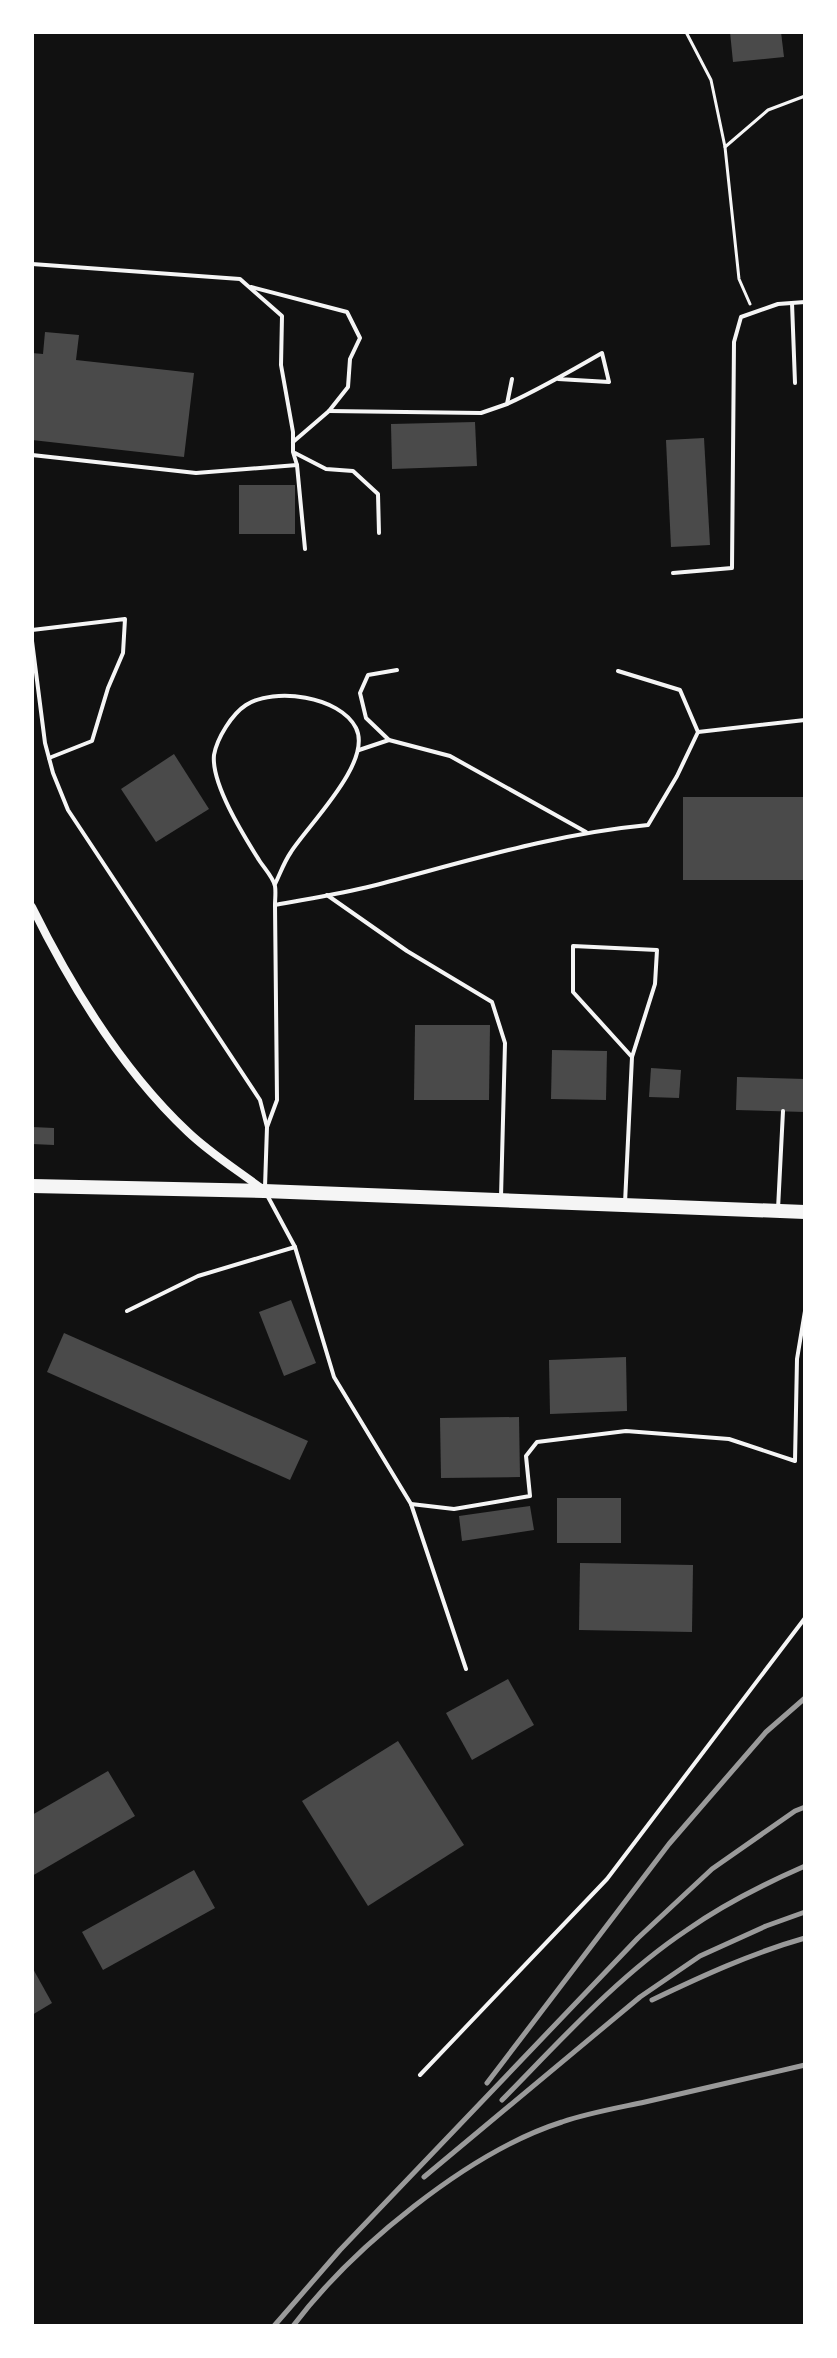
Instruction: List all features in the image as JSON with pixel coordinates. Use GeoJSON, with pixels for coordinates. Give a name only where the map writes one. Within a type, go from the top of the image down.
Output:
{"type":"FeatureCollection","features":[{"type":"Feature","properties":{"kind":"main road"},"geometry":{"type":"LineString","coordinates":[[32,1186],[264,1191],[805,1212]]}},
{"type":"Feature","properties":{"kind":"street"},"geometry":{"type":"LineString","coordinates":[[32,907],[54,951],[125,1061],[188,1133],[264,1191]]}},
{"type":"Feature","properties":{"kind":"lane"},"geometry":{"type":"LineString","coordinates":[[32,264],[240,279],[282,316],[281,365],[293,432],[305,549]]}},
{"type":"Feature","properties":{"kind":"lane"},"geometry":{"type":"LineString","coordinates":[[248,286],[347,312],[360,338],[350,359],[348,387],[329,411],[293,442]]}},
{"type":"Feature","properties":{"kind":"lane"},"geometry":{"type":"LineString","coordinates":[[673,573],[732,568],[734,342],[741,317],[778,304],[805,302]]}},
{"type":"Feature","properties":{"kind":"lane"},"geometry":{"type":"LineString","coordinates":[[792,303],[795,383]]}},
{"type":"Feature","properties":{"kind":"lane"},"geometry":{"type":"LineString","coordinates":[[329,411],[481,413],[558,379],[602,353],[609,382],[558,379]]}},
{"type":"Feature","properties":{"kind":"lane"},"geometry":{"type":"LineString","coordinates":[[507,404],[512,379]]}},
{"type":"Feature","properties":{"kind":"lane"},"geometry":{"type":"LineString","coordinates":[[293,452],[326,469],[353,471],[378,494],[379,533]]}},
{"type":"Feature","properties":{"kind":"lane"},"geometry":{"type":"LineString","coordinates":[[32,455],[196,473],[297,465]]}},
{"type":"Feature","properties":{"kind":"lane"},"geometry":{"type":"LineString","coordinates":[[32,630],[125,619],[123,653],[108,688],[92,741],[49,758]]}},
{"type":"Feature","properties":{"kind":"lane"},"geometry":{"type":"LineString","coordinates":[[32,641],[49,758],[68,810],[260,1100],[267,1127],[264,1191],[295,1247],[334,1377],[411,1504],[466,1669]]}},
{"type":"Feature","properties":{"kind":"lane"},"geometry":{"type":"LineString","coordinates":[[397,670],[368,675],[360,693],[366,718],[389,740],[450,756],[589,833]]}},
{"type":"Feature","properties":{"kind":"lane"},"geometry":{"type":"LineString","coordinates":[[275,905],[369,887],[504,849],[648,825],[698,732],[680,690],[618,671]]}},
{"type":"Feature","properties":{"kind":"lane"},"geometry":{"type":"LineString","coordinates":[[267,1127],[277,1100],[275,884],[290,853],[352,768],[359,750],[357,729],[346,714],[323,701],[270,696],[246,705],[222,735],[214,756],[226,800],[275,884]]}},
{"type":"Feature","properties":{"kind":"lane"},"geometry":{"type":"LineString","coordinates":[[357,729],[366,718]]}},
{"type":"Feature","properties":{"kind":"lane"},"geometry":{"type":"LineString","coordinates":[[698,732],[805,720]]}},
{"type":"Feature","properties":{"kind":"lane"},"geometry":{"type":"LineString","coordinates":[[359,750],[389,740]]}},
{"type":"Feature","properties":{"kind":"lane"},"geometry":{"type":"LineString","coordinates":[[327,895],[407,951],[492,1002],[505,1043],[501,1200]]}},
{"type":"Feature","properties":{"kind":"lane"},"geometry":{"type":"LineString","coordinates":[[625,1206],[632,1057],[655,984],[657,950],[573,946],[573,992],[632,1057]]}},
{"type":"Feature","properties":{"kind":"lane"},"geometry":{"type":"LineString","coordinates":[[778,1211],[783,1111]]}},
{"type":"Feature","properties":{"kind":"lane"},"geometry":{"type":"LineString","coordinates":[[127,1311],[198,1276],[295,1247]]}},
{"type":"Feature","properties":{"kind":"lane"},"geometry":{"type":"LineString","coordinates":[[411,1504],[454,1509],[530,1496],[526,1456],[537,1442],[626,1431],[729,1439],[795,1461],[797,1359],[805,1311]]}},
{"type":"Feature","properties":{"kind":"lane"},"geometry":{"type":"LineString","coordinates":[[420,2075],[607,1879],[805,1618]]}},
{"type":"Feature","properties":{"kind":"path"},"geometry":{"type":"LineString","coordinates":[[686,32],[711,80],[725,147],[739,279],[754,312]]}},
{"type":"Feature","properties":{"kind":"path"},"geometry":{"type":"LineString","coordinates":[[725,147],[768,110],[805,96]]}},
{"type":"Feature","properties":{"kind":"building"},"geometry":{"type":"Polygon","coordinates":[[[730,32],[781,32],[784,57],[733,62],[730,32]]]}},
{"type":"Feature","properties":{"kind":"building"},"geometry":{"type":"Polygon","coordinates":[[[45,332],[79,335],[76,360],[194,373],[184,457],[32,440],[32,353],[43,354],[45,332]]]}},
{"type":"Feature","properties":{"kind":"building"},"geometry":{"type":"Polygon","coordinates":[[[475,422],[477,466],[392,469],[391,424],[475,422]]]}},
{"type":"Feature","properties":{"kind":"building"},"geometry":{"type":"Polygon","coordinates":[[[704,438],[710,545],[671,547],[666,440],[704,438]]]}},
{"type":"Feature","properties":{"kind":"building"},"geometry":{"type":"Polygon","coordinates":[[[239,485],[295,485],[295,534],[239,534],[239,485]]]}},
{"type":"Feature","properties":{"kind":"building"},"geometry":{"type":"Polygon","coordinates":[[[174,754],[209,809],[156,842],[121,789],[174,754]]]}},
{"type":"Feature","properties":{"kind":"building"},"geometry":{"type":"Polygon","coordinates":[[[683,797],[805,797],[805,880],[683,880],[683,797]]]}},
{"type":"Feature","properties":{"kind":"building"},"geometry":{"type":"Polygon","coordinates":[[[415,1025],[490,1025],[489,1100],[414,1100],[415,1025]]]}},
{"type":"Feature","properties":{"kind":"building"},"geometry":{"type":"Polygon","coordinates":[[[552,1050],[607,1051],[606,1100],[551,1099],[552,1050]]]}},
{"type":"Feature","properties":{"kind":"building"},"geometry":{"type":"Polygon","coordinates":[[[651,1068],[681,1070],[679,1098],[649,1097],[651,1068]]]}},
{"type":"Feature","properties":{"kind":"building"},"geometry":{"type":"Polygon","coordinates":[[[737,1077],[805,1079],[805,1112],[736,1110],[737,1077]]]}},
{"type":"Feature","properties":{"kind":"building"},"geometry":{"type":"Polygon","coordinates":[[[32,1127],[54,1128],[54,1145],[32,1144],[32,1127]]]}},
{"type":"Feature","properties":{"kind":"building"},"geometry":{"type":"Polygon","coordinates":[[[291,1300],[316,1363],[284,1376],[259,1312],[291,1300]]]}},
{"type":"Feature","properties":{"kind":"building"},"geometry":{"type":"Polygon","coordinates":[[[64,1333],[308,1441],[290,1480],[47,1372],[64,1333]]]}},
{"type":"Feature","properties":{"kind":"building"},"geometry":{"type":"Polygon","coordinates":[[[626,1357],[627,1411],[550,1414],[549,1360],[626,1357]]]}},
{"type":"Feature","properties":{"kind":"building"},"geometry":{"type":"Polygon","coordinates":[[[519,1417],[520,1477],[441,1478],[440,1418],[519,1417]]]}},
{"type":"Feature","properties":{"kind":"building"},"geometry":{"type":"Polygon","coordinates":[[[557,1498],[621,1498],[621,1543],[557,1543],[557,1498]]]}},
{"type":"Feature","properties":{"kind":"building"},"geometry":{"type":"Polygon","coordinates":[[[530,1506],[534,1530],[462,1541],[459,1516],[530,1506]]]}},
{"type":"Feature","properties":{"kind":"building"},"geometry":{"type":"Polygon","coordinates":[[[580,1563],[693,1565],[692,1632],[579,1630],[580,1563]]]}},
{"type":"Feature","properties":{"kind":"building"},"geometry":{"type":"Polygon","coordinates":[[[508,1679],[534,1725],[472,1760],[446,1713],[508,1679]]]}},
{"type":"Feature","properties":{"kind":"building"},"geometry":{"type":"Polygon","coordinates":[[[398,1741],[464,1845],[368,1906],[302,1801],[398,1741]]]}},
{"type":"Feature","properties":{"kind":"building"},"geometry":{"type":"Polygon","coordinates":[[[108,1771],[135,1816],[32,1876],[32,1815],[108,1771]]]}},
{"type":"Feature","properties":{"kind":"building"},"geometry":{"type":"Polygon","coordinates":[[[194,1870],[215,1908],[103,1970],[82,1932],[194,1870]]]}},
{"type":"Feature","properties":{"kind":"building"},"geometry":{"type":"Polygon","coordinates":[[[32,1967],[52,2003],[32,2015],[32,1967]]]}},
{"type":"Feature","properties":{"kind":"railway"},"geometry":{"type":"LineString","coordinates":[[487,2083],[669,1844],[766,1732],[805,1698]]}},
{"type":"Feature","properties":{"kind":"railway"},"geometry":{"type":"LineString","coordinates":[[274,2326],[340,2250],[638,1938],[712,1869],[805,1807]]}},
{"type":"Feature","properties":{"kind":"railway"},"geometry":{"type":"LineString","coordinates":[[502,2100],[590,2010],[662,1948],[730,1903],[805,1866]]}},
{"type":"Feature","properties":{"kind":"railway"},"geometry":{"type":"LineString","coordinates":[[424,2177],[640,1997],[700,1956],[805,1912]]}},
{"type":"Feature","properties":{"kind":"railway"},"geometry":{"type":"LineString","coordinates":[[652,2000],[746,1958],[805,1938]]}},
{"type":"Feature","properties":{"kind":"railway"},"geometry":{"type":"LineString","coordinates":[[293,2326],[347,2265],[414,2206],[451,2179],[526,2136],[582,2116],[805,2065]]}}]}
